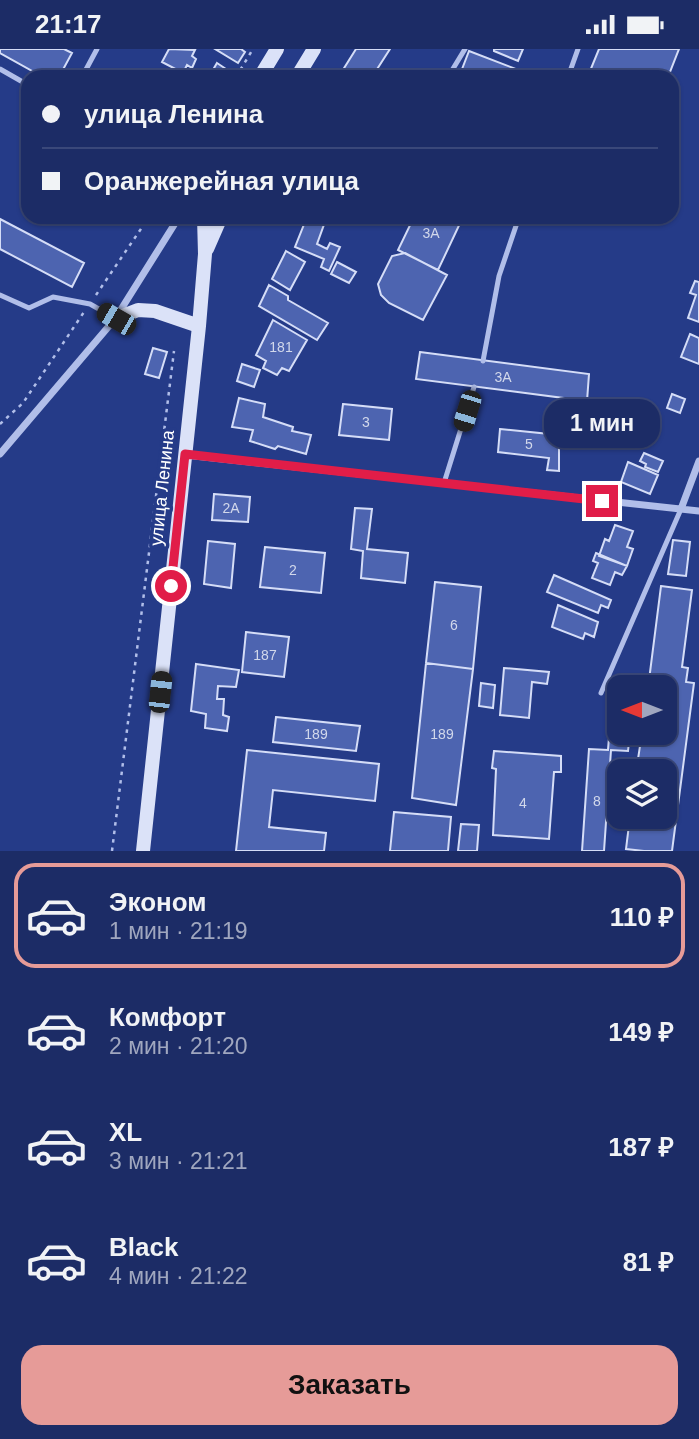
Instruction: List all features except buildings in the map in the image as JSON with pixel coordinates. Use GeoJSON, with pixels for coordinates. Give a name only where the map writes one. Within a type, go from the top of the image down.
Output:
{"type":"FeatureCollection","features":[{"type":"Feature","properties":{"kind":"main road"},"geometry":{"type":"LineString","coordinates":[[264,70],[277,49]]}},
{"type":"Feature","properties":{"kind":"main road"},"geometry":{"type":"LineString","coordinates":[[301,70],[314,49]]}},
{"type":"Feature","properties":{"kind":"main road","name":"улица Ленина"},"geometry":{"type":"LineString","coordinates":[[143,851],[200,326],[204,224]]}},
{"type":"Feature","properties":{"kind":"main road","name":"улица Ленина"},"geometry":{"type":"LineString","coordinates":[[205,254],[218,224]]}},
{"type":"Feature","properties":{"kind":"main road"},"geometry":{"type":"LineString","coordinates":[[116,319],[138,310],[155,311],[200,326]]}},
{"type":"Feature","properties":{"kind":"street"},"geometry":{"type":"LineString","coordinates":[[0,454],[116,319],[174,224]]}},
{"type":"Feature","properties":{"kind":"street"},"geometry":{"type":"LineString","coordinates":[[185,454],[699,512]]}},
{"type":"Feature","properties":{"kind":"street"},"geometry":{"type":"LineString","coordinates":[[681,509],[699,461]]}},
{"type":"Feature","properties":{"kind":"lane"},"geometry":{"type":"LineString","coordinates":[[86,70],[97,49]]}},
{"type":"Feature","properties":{"kind":"lane"},"geometry":{"type":"LineString","coordinates":[[452,70],[466,49]]}},
{"type":"Feature","properties":{"kind":"lane"},"geometry":{"type":"LineString","coordinates":[[570,70],[578,49]]}},
{"type":"Feature","properties":{"kind":"lane"},"geometry":{"type":"LineString","coordinates":[[0,69],[21,81]]}},
{"type":"Feature","properties":{"kind":"lane"},"geometry":{"type":"LineString","coordinates":[[483,361],[499,276],[517,224]]}},
{"type":"Feature","properties":{"kind":"lane"},"geometry":{"type":"LineString","coordinates":[[0,295],[29,309],[53,297],[90,304],[116,319]]}},
{"type":"Feature","properties":{"kind":"lane"},"geometry":{"type":"LineString","coordinates":[[444,483],[474,387]]}},
{"type":"Feature","properties":{"kind":"lane"},"geometry":{"type":"LineString","coordinates":[[601,693],[681,509]]}},
{"type":"Feature","properties":{"kind":"path"},"geometry":{"type":"LineString","coordinates":[[240,70],[253,49]]}},
{"type":"Feature","properties":{"kind":"path"},"geometry":{"type":"LineString","coordinates":[[0,424],[23,403],[144,224]]}},
{"type":"Feature","properties":{"kind":"path"},"geometry":{"type":"LineString","coordinates":[[112,851],[174,351]]}},
{"type":"Feature","properties":{"kind":"route"},"geometry":{"type":"LineString","coordinates":[[171,586],[185,454],[602,501]]}}]}
